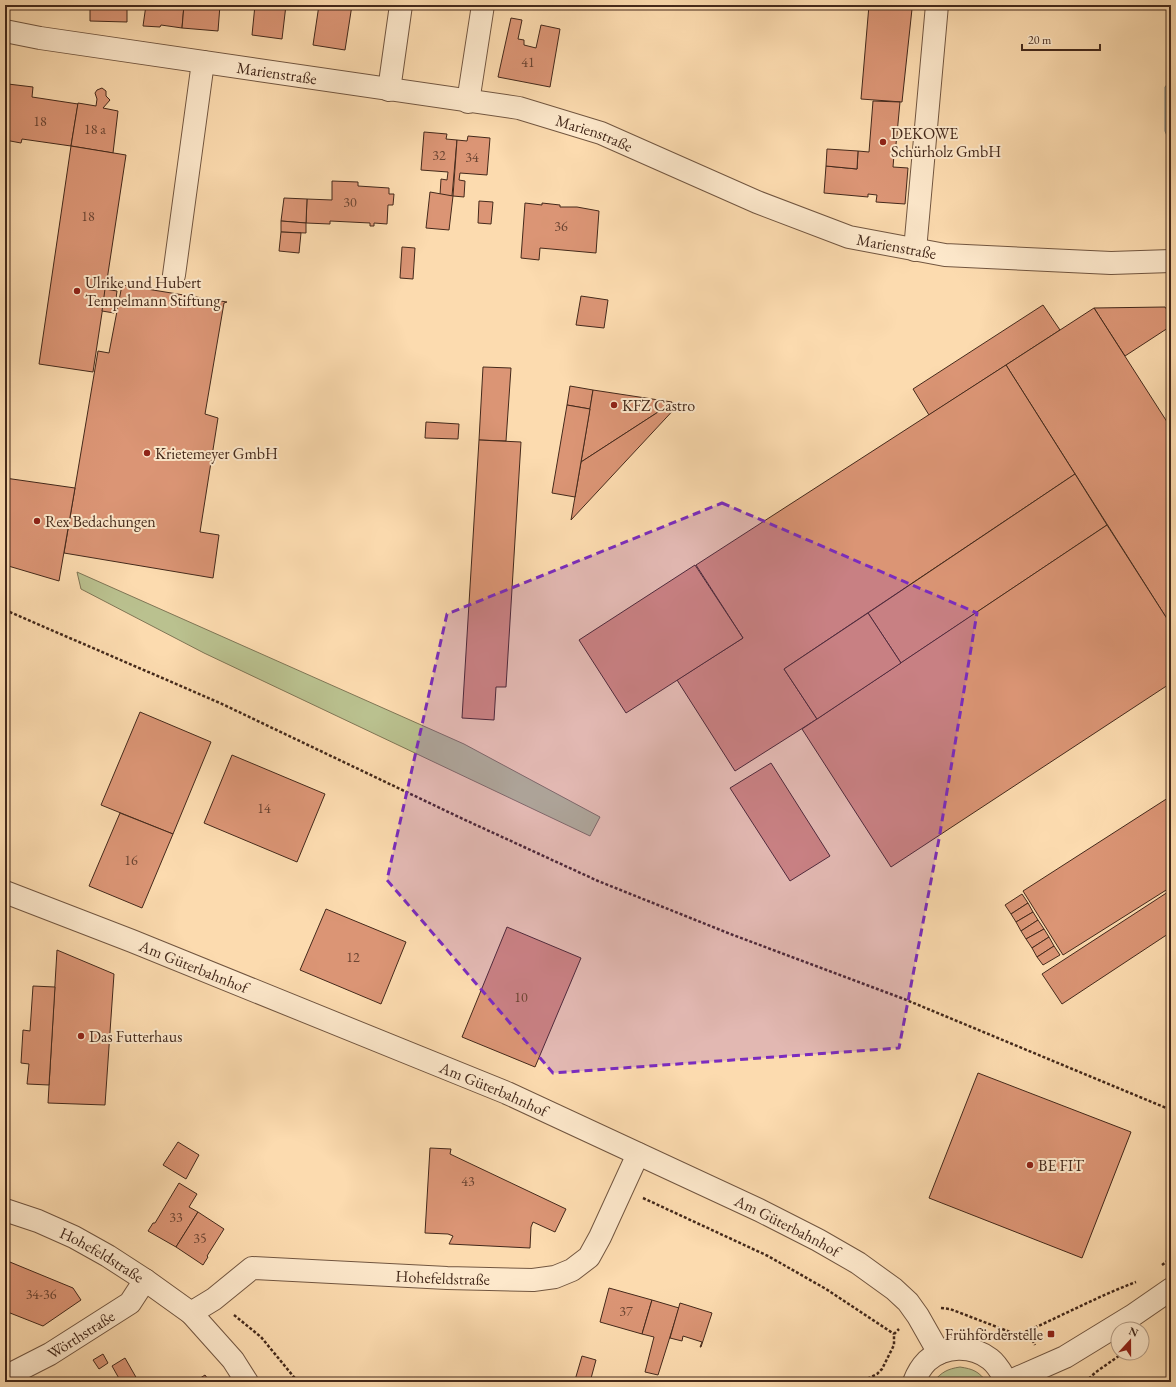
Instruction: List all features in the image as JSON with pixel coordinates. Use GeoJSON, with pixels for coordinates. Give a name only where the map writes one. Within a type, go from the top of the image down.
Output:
{"type":"FeatureCollection","features":[{"type":"Feature","properties":{"kind":"street"},"geometry":{"type":"LineString","coordinates":[[389,90],[401,5]]}},
{"type":"Feature","properties":{"kind":"street"},"geometry":{"type":"LineString","coordinates":[[468,102],[484,5]]}},
{"type":"Feature","properties":{"kind":"street"},"geometry":{"type":"LineString","coordinates":[[915,250],[936,5]]}},
{"type":"Feature","properties":{"kind":"street","name":"Marienstraße"},"geometry":{"type":"LineString","coordinates":[[5,31],[40,38],[468,102],[519,108],[601,133],[757,202],[849,237],[953,256],[1111,262],[1171,261]]}},
{"type":"Feature","properties":{"kind":"street"},"geometry":{"type":"LineString","coordinates":[[174,275],[203,62]]}},
{"type":"Feature","properties":{"kind":"street","name":"Am Güterbahnhof"},"geometry":{"type":"LineString","coordinates":[[5,892],[438,1064],[507,1093],[759,1210],[818,1240],[858,1263],[894,1289],[908,1302],[918,1316],[939,1353]]}},
{"type":"Feature","properties":{"kind":"street","name":"Hohefeldstraße"},"geometry":{"type":"LineString","coordinates":[[191,1313],[214,1299],[252,1268],[447,1278],[533,1280],[555,1277],[572,1270],[589,1257],[600,1237],[638,1154]]}},
{"type":"Feature","properties":{"kind":"street","name":"Hohefeldstraße"},"geometry":{"type":"LineString","coordinates":[[5,1210],[38,1221],[74,1237],[108,1256],[145,1280],[191,1313],[233,1360],[247,1382]]}},
{"type":"Feature","properties":{"kind":"street","name":"Wörthstraße"},"geometry":{"type":"LineString","coordinates":[[5,1377],[50,1354],[130,1303],[145,1280]]}},
{"type":"Feature","properties":{"kind":"street"},"geometry":{"type":"LineString","coordinates":[[914,1382],[927,1361],[939,1353],[952,1349],[966,1349],[980,1353],[991,1360],[1001,1370],[1007,1382],[1065,1357],[1132,1316],[1171,1289]]}},
{"type":"Feature","properties":{"kind":"path"},"geometry":{"type":"LineString","coordinates":[[5,610],[220,703],[463,819],[598,881],[733,935],[904,999],[1171,1110]]}},
{"type":"Feature","properties":{"kind":"path"},"geometry":{"type":"LineString","coordinates":[[636,1195],[768,1256],[826,1289],[894,1334],[894,1345],[882,1369],[877,1374],[869,1378],[848,1382]]}},
{"type":"Feature","properties":{"kind":"path"},"geometry":{"type":"LineString","coordinates":[[938,1308],[950,1309],[1018,1335],[1049,1322],[1107,1293],[1138,1281]]}},
{"type":"Feature","properties":{"kind":"path"},"geometry":{"type":"LineString","coordinates":[[1085,1382],[1112,1361]]}},
{"type":"Feature","properties":{"kind":"highlighted area"},"geometry":{"type":"Polygon","coordinates":[[[722,503],[977,613],[939,839],[899,1048],[553,1073],[387,880],[447,614],[722,503]]]}},
{"type":"Feature","properties":{"kind":"green space"},"geometry":{"type":"Polygon","coordinates":[[[77,572],[464,744],[600,817],[590,836],[204,653],[81,589],[77,572]]]}},
{"type":"Feature","properties":{"kind":"green space"},"geometry":{"type":"Polygon","coordinates":[[[960,1367],[975,1371],[987,1382],[933,1382],[945,1372],[960,1367]]]}},
{"type":"Feature","properties":{"kind":"water"},"geometry":{"type":"Polygon","coordinates":[[[1169,82],[1171,82],[1171,137],[1167,136],[1165,131],[1165,87],[1169,82]]]}},
{"type":"Feature","properties":{"kind":"building"},"geometry":{"type":"Polygon","coordinates":[[[90,5],[127,5],[127,22],[90,21],[90,5]]]}},
{"type":"Feature","properties":{"kind":"building"},"geometry":{"type":"Polygon","coordinates":[[[146,5],[184,5],[182,28],[161,25],[160,27],[143,26],[146,5]]]}},
{"type":"Feature","properties":{"kind":"building"},"geometry":{"type":"Polygon","coordinates":[[[184,5],[220,5],[218,31],[182,28],[184,5]]]}},
{"type":"Feature","properties":{"kind":"building"},"geometry":{"type":"Polygon","coordinates":[[[255,5],[286,5],[282,39],[252,35],[255,5]]]}},
{"type":"Feature","properties":{"kind":"building"},"geometry":{"type":"Polygon","coordinates":[[[319,5],[352,5],[345,50],[313,45],[319,5]]]}},
{"type":"Feature","properties":{"kind":"building"},"geometry":{"type":"Polygon","coordinates":[[[758,5],[777,5],[777,9],[758,8],[758,5]]]}},
{"type":"Feature","properties":{"kind":"building"},"geometry":{"type":"Polygon","coordinates":[[[869,5],[912,9],[902,102],[861,99],[869,5]]]}},
{"type":"Feature","properties":{"kind":"building"},"geometry":{"type":"Polygon","coordinates":[[[511,18],[522,20],[518,39],[524,40],[524,45],[536,48],[541,25],[560,29],[550,87],[498,77],[511,18]]]}},
{"type":"Feature","properties":{"kind":"building"},"geometry":{"type":"Polygon","coordinates":[[[8,84],[33,87],[32,97],[78,104],[71,146],[22,139],[21,143],[5,140],[5,98],[8,84]]]}},
{"type":"Feature","properties":{"kind":"building"},"geometry":{"type":"Polygon","coordinates":[[[102,88],[106,91],[106,96],[110,100],[103,108],[118,111],[113,153],[71,146],[78,103],[96,106],[97,99],[95,93],[97,90],[102,88]]]}},
{"type":"Feature","properties":{"kind":"building"},"geometry":{"type":"Polygon","coordinates":[[[873,101],[900,102],[893,167],[908,168],[905,204],[876,202],[877,195],[868,194],[868,197],[824,193],[826,166],[857,169],[858,151],[869,152],[873,101]]]}},
{"type":"Feature","properties":{"kind":"building"},"geometry":{"type":"Polygon","coordinates":[[[424,132],[447,134],[446,139],[457,140],[452,196],[440,195],[441,179],[447,180],[448,172],[421,170],[424,132]]]}},
{"type":"Feature","properties":{"kind":"building"},"geometry":{"type":"Polygon","coordinates":[[[468,136],[490,138],[487,175],[460,173],[459,180],[465,181],[464,197],[453,196],[457,140],[467,141],[468,136]]]}},
{"type":"Feature","properties":{"kind":"building"},"geometry":{"type":"Polygon","coordinates":[[[71,146],[126,155],[93,372],[39,364],[71,146]]]}},
{"type":"Feature","properties":{"kind":"building"},"geometry":{"type":"Polygon","coordinates":[[[827,149],[858,151],[857,169],[826,166],[827,149]]]}},
{"type":"Feature","properties":{"kind":"building"},"geometry":{"type":"Polygon","coordinates":[[[332,181],[358,182],[358,186],[389,188],[389,194],[394,194],[393,205],[388,205],[387,224],[374,223],[374,226],[370,226],[370,223],[330,221],[330,224],[306,223],[307,199],[332,200],[332,181]]]}},
{"type":"Feature","properties":{"kind":"building"},"geometry":{"type":"Polygon","coordinates":[[[430,192],[453,196],[449,230],[426,228],[430,192]]]}},
{"type":"Feature","properties":{"kind":"building"},"geometry":{"type":"Polygon","coordinates":[[[284,198],[307,199],[306,223],[281,221],[284,198]]]}},
{"type":"Feature","properties":{"kind":"building"},"geometry":{"type":"Polygon","coordinates":[[[479,201],[493,202],[491,224],[478,223],[479,201]]]}},
{"type":"Feature","properties":{"kind":"building"},"geometry":{"type":"Polygon","coordinates":[[[525,203],[542,205],[542,203],[560,205],[560,207],[577,207],[599,211],[596,253],[540,248],[539,260],[521,258],[525,203]]]}},
{"type":"Feature","properties":{"kind":"building"},"geometry":{"type":"Polygon","coordinates":[[[281,221],[306,223],[306,233],[281,232],[281,221]]]}},
{"type":"Feature","properties":{"kind":"building"},"geometry":{"type":"Polygon","coordinates":[[[281,232],[301,233],[299,253],[279,251],[281,232]]]}},
{"type":"Feature","properties":{"kind":"building"},"geometry":{"type":"Polygon","coordinates":[[[402,247],[415,248],[413,279],[400,278],[402,247]]]}},
{"type":"Feature","properties":{"kind":"building","name":"Krietemeyer GmbH"},"geometry":{"type":"Polygon","coordinates":[[[122,285],[227,302],[224,303],[205,414],[218,418],[200,532],[219,535],[213,578],[64,553],[98,351],[109,353],[122,285]]]}},
{"type":"Feature","properties":{"kind":"building"},"geometry":{"type":"Polygon","coordinates":[[[105,289],[117,291],[114,313],[102,311],[105,289]]]}},
{"type":"Feature","properties":{"kind":"building"},"geometry":{"type":"Polygon","coordinates":[[[581,296],[608,300],[604,328],[576,325],[581,296]]]}},
{"type":"Feature","properties":{"kind":"building"},"geometry":{"type":"Polygon","coordinates":[[[1043,305],[1060,330],[929,415],[913,389],[1043,305]]]}},
{"type":"Feature","properties":{"kind":"building"},"geometry":{"type":"Polygon","coordinates":[[[1165,307],[1171,316],[1171,326],[1125,356],[1094,308],[1165,307]]]}},
{"type":"Feature","properties":{"kind":"building"},"geometry":{"type":"Polygon","coordinates":[[[1094,308],[1171,428],[1171,625],[1006,365],[1094,308]]]}},
{"type":"Feature","properties":{"kind":"building"},"geometry":{"type":"Polygon","coordinates":[[[1006,365],[1075,474],[784,669],[817,719],[735,771],[677,680],[743,638],[696,565],[1006,365]]]}},
{"type":"Feature","properties":{"kind":"building"},"geometry":{"type":"Polygon","coordinates":[[[483,367],[511,368],[506,441],[479,440],[483,367]]]}},
{"type":"Feature","properties":{"kind":"building"},"geometry":{"type":"Polygon","coordinates":[[[570,386],[593,390],[590,409],[567,405],[570,386]]]}},
{"type":"Feature","properties":{"kind":"building"},"geometry":{"type":"Polygon","coordinates":[[[593,390],[672,402],[672,403],[581,462],[593,390]]]}},
{"type":"Feature","properties":{"kind":"building"},"geometry":{"type":"Polygon","coordinates":[[[672,403],[679,404],[571,520],[581,462],[672,403]]]}},
{"type":"Feature","properties":{"kind":"building"},"geometry":{"type":"Polygon","coordinates":[[[567,405],[590,409],[575,497],[552,493],[567,405]]]}},
{"type":"Feature","properties":{"kind":"building"},"geometry":{"type":"Polygon","coordinates":[[[426,422],[459,424],[458,439],[425,438],[426,422]]]}},
{"type":"Feature","properties":{"kind":"building"},"geometry":{"type":"Polygon","coordinates":[[[479,440],[521,442],[506,687],[496,687],[494,720],[462,718],[479,440]]]}},
{"type":"Feature","properties":{"kind":"building"},"geometry":{"type":"Polygon","coordinates":[[[1075,474],[1107,525],[901,663],[868,613],[1075,474]]]}},
{"type":"Feature","properties":{"kind":"building","name":"Rex Bedachungen"},"geometry":{"type":"Polygon","coordinates":[[[5,478],[75,488],[59,581],[5,565],[5,478]]]}},
{"type":"Feature","properties":{"kind":"building"},"geometry":{"type":"Polygon","coordinates":[[[1107,525],[1171,625],[1171,683],[891,867],[802,729],[1107,525]]]}},
{"type":"Feature","properties":{"kind":"building"},"geometry":{"type":"Polygon","coordinates":[[[695,565],[743,638],[626,713],[579,640],[695,565]]]}},
{"type":"Feature","properties":{"kind":"building"},"geometry":{"type":"Polygon","coordinates":[[[868,613],[901,663],[817,719],[784,669],[868,613]]]}},
{"type":"Feature","properties":{"kind":"building"},"geometry":{"type":"Polygon","coordinates":[[[140,712],[211,742],[173,834],[101,805],[140,712]]]}},
{"type":"Feature","properties":{"kind":"building"},"geometry":{"type":"Polygon","coordinates":[[[232,755],[325,794],[297,862],[204,823],[232,755]]]}},
{"type":"Feature","properties":{"kind":"building"},"geometry":{"type":"Polygon","coordinates":[[[771,763],[830,856],[790,881],[730,788],[771,763]]]}},
{"type":"Feature","properties":{"kind":"building"},"geometry":{"type":"Polygon","coordinates":[[[1171,796],[1171,887],[1063,955],[1023,891],[1171,796]]]}},
{"type":"Feature","properties":{"kind":"building"},"geometry":{"type":"Polygon","coordinates":[[[120,813],[173,834],[142,908],[89,886],[120,813]]]}},
{"type":"Feature","properties":{"kind":"building"},"geometry":{"type":"Polygon","coordinates":[[[1171,890],[1171,932],[1062,1004],[1042,974],[1171,890]]]}},
{"type":"Feature","properties":{"kind":"building"},"geometry":{"type":"Polygon","coordinates":[[[1022,894],[1028,903],[1011,914],[1005,905],[1022,894]]]}},
{"type":"Feature","properties":{"kind":"building"},"geometry":{"type":"Polygon","coordinates":[[[1028,903],[1033,912],[1016,922],[1011,914],[1028,903]]]}},
{"type":"Feature","properties":{"kind":"building"},"geometry":{"type":"Polygon","coordinates":[[[326,909],[406,942],[381,1004],[300,970],[326,909]]]}},
{"type":"Feature","properties":{"kind":"building"},"geometry":{"type":"Polygon","coordinates":[[[1033,912],[1038,920],[1021,931],[1016,922],[1033,912]]]}},
{"type":"Feature","properties":{"kind":"building"},"geometry":{"type":"Polygon","coordinates":[[[1038,920],[1044,929],[1026,939],[1021,931],[1038,920]]]}},
{"type":"Feature","properties":{"kind":"building"},"geometry":{"type":"Polygon","coordinates":[[[507,927],[581,958],[535,1067],[462,1037],[507,927]]]}},
{"type":"Feature","properties":{"kind":"building"},"geometry":{"type":"Polygon","coordinates":[[[1044,929],[1049,937],[1032,948],[1026,939],[1044,929]]]}},
{"type":"Feature","properties":{"kind":"building"},"geometry":{"type":"Polygon","coordinates":[[[1049,937],[1054,946],[1037,957],[1032,948],[1049,937]]]}},
{"type":"Feature","properties":{"kind":"building"},"geometry":{"type":"Polygon","coordinates":[[[1054,946],[1060,955],[1043,965],[1037,957],[1054,946]]]}},
{"type":"Feature","properties":{"kind":"building","name":"Das Futterhaus"},"geometry":{"type":"Polygon","coordinates":[[[57,950],[114,974],[105,1105],[48,1103],[57,950]]]}},
{"type":"Feature","properties":{"kind":"building"},"geometry":{"type":"Polygon","coordinates":[[[33,986],[55,987],[49,1085],[27,1084],[29,1064],[21,1063],[23,1030],[30,1031],[33,986]]]}},
{"type":"Feature","properties":{"kind":"building","name":"BE FIT"},"geometry":{"type":"Polygon","coordinates":[[[978,1073],[1131,1132],[1082,1258],[929,1198],[978,1073]]]}},
{"type":"Feature","properties":{"kind":"building"},"geometry":{"type":"Polygon","coordinates":[[[178,1142],[199,1155],[186,1179],[163,1165],[178,1142]]]}},
{"type":"Feature","properties":{"kind":"building"},"geometry":{"type":"Polygon","coordinates":[[[430,1148],[451,1149],[450,1154],[566,1209],[555,1232],[533,1222],[531,1227],[530,1248],[449,1244],[453,1236],[448,1234],[425,1233],[430,1148]]]}},
{"type":"Feature","properties":{"kind":"building"},"geometry":{"type":"Polygon","coordinates":[[[179,1183],[197,1194],[189,1207],[198,1212],[176,1247],[148,1231],[153,1223],[155,1223],[179,1183]]]}},
{"type":"Feature","properties":{"kind":"building"},"geometry":{"type":"Polygon","coordinates":[[[198,1212],[224,1229],[203,1265],[176,1247],[198,1212]]]}},
{"type":"Feature","properties":{"kind":"building"},"geometry":{"type":"Polygon","coordinates":[[[5,1260],[73,1288],[81,1300],[43,1326],[5,1311],[5,1260]]]}},
{"type":"Feature","properties":{"kind":"building"},"geometry":{"type":"Polygon","coordinates":[[[609,1288],[652,1300],[642,1334],[600,1322],[609,1288]]]}},
{"type":"Feature","properties":{"kind":"building"},"geometry":{"type":"Polygon","coordinates":[[[652,1300],[679,1308],[658,1375],[645,1372],[654,1337],[642,1334],[652,1300]]]}},
{"type":"Feature","properties":{"kind":"building"},"geometry":{"type":"Polygon","coordinates":[[[680,1303],[712,1313],[701,1347],[702,1342],[683,1336],[682,1341],[670,1338],[680,1303]]]}},
{"type":"Feature","properties":{"kind":"building"},"geometry":{"type":"Polygon","coordinates":[[[103,1354],[108,1363],[99,1369],[93,1360],[103,1354]]]}},
{"type":"Feature","properties":{"kind":"building"},"geometry":{"type":"Polygon","coordinates":[[[582,1356],[596,1360],[590,1382],[575,1380],[582,1356]]]}},
{"type":"Feature","properties":{"kind":"building"},"geometry":{"type":"Polygon","coordinates":[[[125,1358],[137,1379],[131,1382],[121,1382],[112,1366],[125,1358]]]}},
{"type":"Feature","properties":{"kind":"building"},"geometry":{"type":"Polygon","coordinates":[[[205,1375],[210,1382],[194,1382],[205,1375]]]}},
{"type":"Feature","properties":{"kind":"place","name":"DEKOWE Schürholz GmbH"},"geometry":{"type":"Point","coordinates":[883,142]}},
{"type":"Feature","properties":{"kind":"place","name":"Ulrike und Hubert Tempelmann Stiftung"},"geometry":{"type":"Point","coordinates":[77,291]}},
{"type":"Feature","properties":{"kind":"place","name":"KFZ Castro"},"geometry":{"type":"Point","coordinates":[614,405]}},
{"type":"Feature","properties":{"kind":"place","name":"Krietemeyer GmbH"},"geometry":{"type":"Point","coordinates":[147,453]}},
{"type":"Feature","properties":{"kind":"place","name":"Rex Bedachungen"},"geometry":{"type":"Point","coordinates":[37,521]}},
{"type":"Feature","properties":{"kind":"place","name":"Das Futterhaus"},"geometry":{"type":"Point","coordinates":[81,1036]}},
{"type":"Feature","properties":{"kind":"place","name":"BE FIT"},"geometry":{"type":"Point","coordinates":[1030,1165]}},
{"type":"Feature","properties":{"kind":"place","name":"Frühförderstelle"},"geometry":{"type":"Point","coordinates":[1051,1334]}}]}
